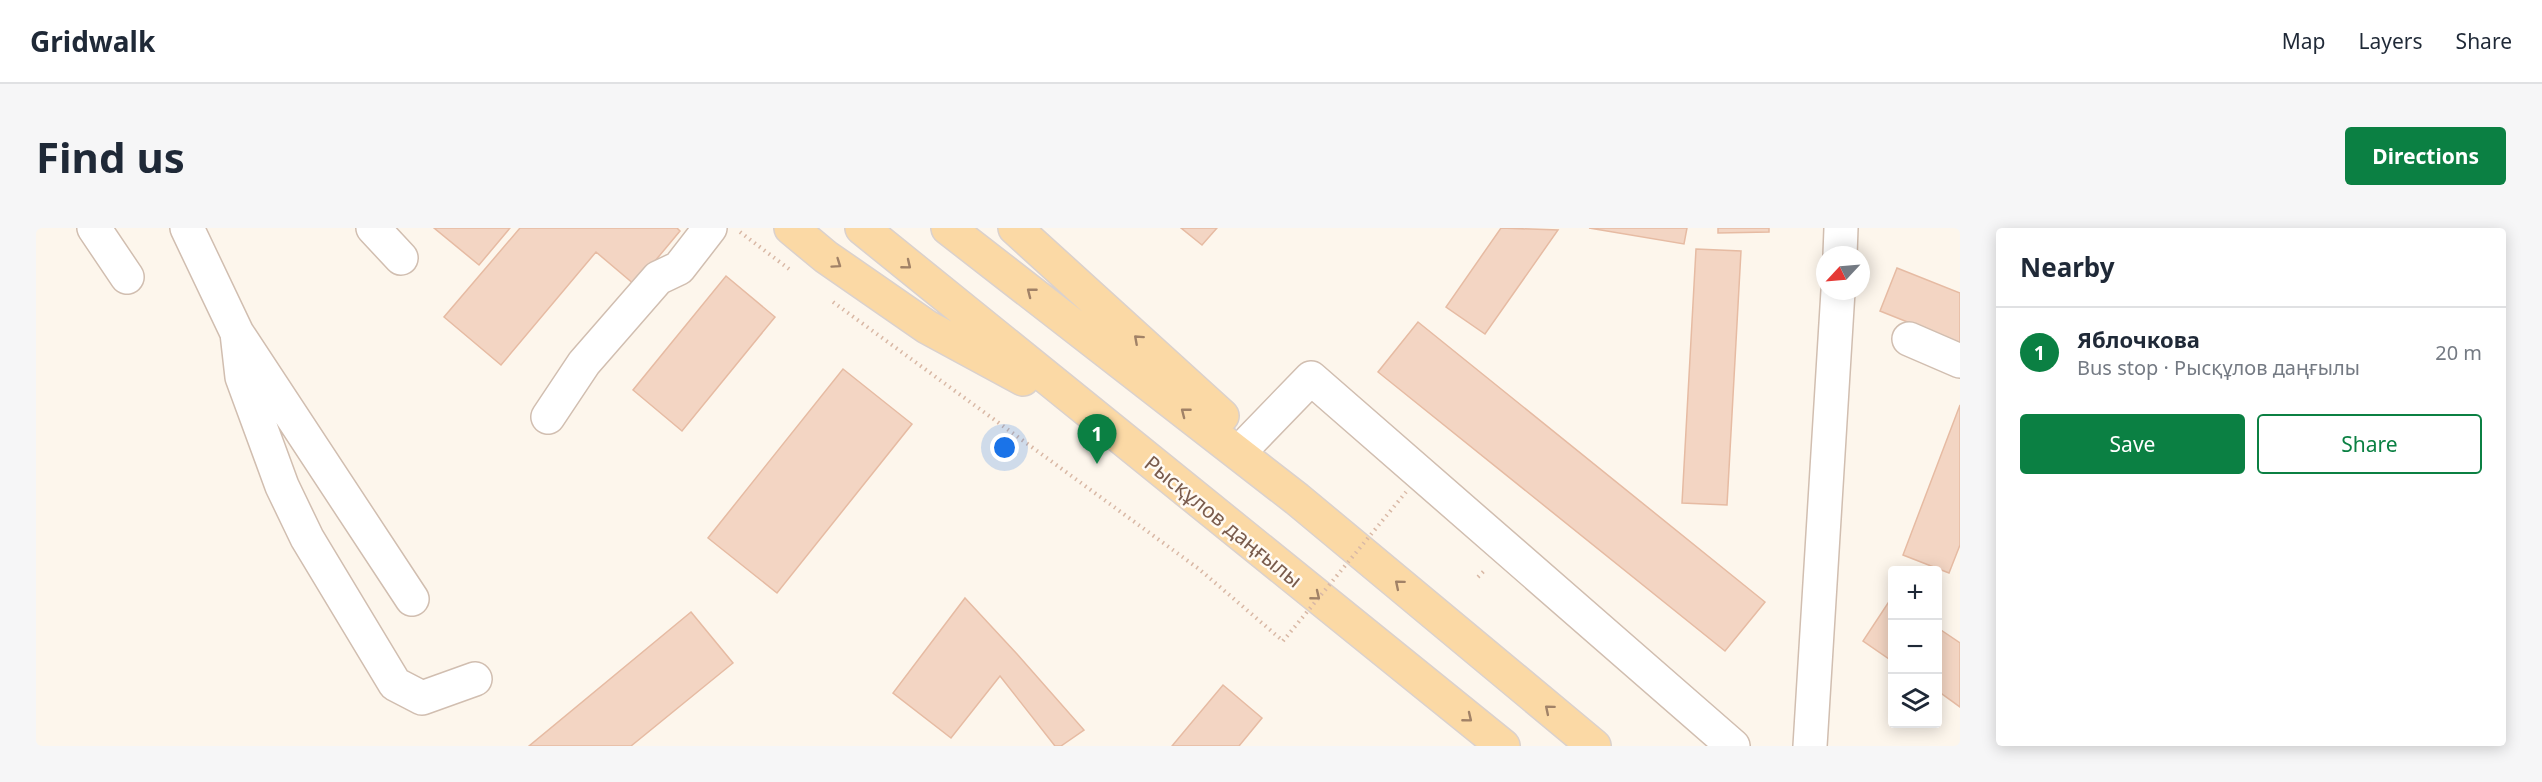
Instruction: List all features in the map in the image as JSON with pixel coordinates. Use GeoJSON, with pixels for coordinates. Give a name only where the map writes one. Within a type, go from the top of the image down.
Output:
{"type":"FeatureCollection","features":[{"type":"Feature","properties":{"kind":"main road"},"geometry":{"type":"LineString","coordinates":[[791,228],[826,257],[927,327],[1090,415]]}},
{"type":"Feature","properties":{"kind":"main road","name":"Рысқұлов даңғылы"},"geometry":{"type":"LineString","coordinates":[[862,228],[1090,415],[1503,746]]}},
{"type":"Feature","properties":{"kind":"main road"},"geometry":{"type":"LineString","coordinates":[[948,228],[1297,499],[1594,746]]}},
{"type":"Feature","properties":{"kind":"main road"},"geometry":{"type":"LineString","coordinates":[[1015,228],[1250,441],[1297,499]]}},
{"type":"Feature","properties":{"kind":"street"},"geometry":{"type":"LineString","coordinates":[[94,228],[128,278]]}},
{"type":"Feature","properties":{"kind":"street"},"geometry":{"type":"LineString","coordinates":[[187,228],[237,333],[412,599]]}},
{"type":"Feature","properties":{"kind":"street"},"geometry":{"type":"LineString","coordinates":[[373,228],[401,258]]}},
{"type":"Feature","properties":{"kind":"street"},"geometry":{"type":"LineString","coordinates":[[548,417],[584,363],[658,278],[679,268],[710,228]]}},
{"type":"Feature","properties":{"kind":"street"},"geometry":{"type":"LineString","coordinates":[[1840,246],[1841,228]]}},
{"type":"Feature","properties":{"kind":"street"},"geometry":{"type":"LineString","coordinates":[[1810,746],[1837,300]]}},
{"type":"Feature","properties":{"kind":"street"},"geometry":{"type":"LineString","coordinates":[[237,333],[242,377],[282,486],[307,538],[394,684],[422,698],[475,679]]}},
{"type":"Feature","properties":{"kind":"street"},"geometry":{"type":"LineString","coordinates":[[1909,339],[1960,361]]}},
{"type":"Feature","properties":{"kind":"street"},"geometry":{"type":"LineString","coordinates":[[1250,441],[1311,378],[1733,746]]}},
{"type":"Feature","properties":{"kind":"path"},"geometry":{"type":"LineString","coordinates":[[735,228],[799,276]]}},
{"type":"Feature","properties":{"kind":"path"},"geometry":{"type":"LineString","coordinates":[[826,296],[1199,568],[1283,640],[1406,492]]}},
{"type":"Feature","properties":{"kind":"building"},"geometry":{"type":"Polygon","coordinates":[[[434,228],[510,228],[479,265],[434,228]]]}},
{"type":"Feature","properties":{"kind":"building"},"geometry":{"type":"Polygon","coordinates":[[[520,228],[677,228],[680,231],[635,285],[596,252],[501,365],[444,317],[520,228]]]}},
{"type":"Feature","properties":{"kind":"building"},"geometry":{"type":"Polygon","coordinates":[[[1181,228],[1217,228],[1202,245],[1181,228]]]}},
{"type":"Feature","properties":{"kind":"building"},"geometry":{"type":"Polygon","coordinates":[[[1501,228],[1558,230],[1485,334],[1446,307],[1501,228]]]}},
{"type":"Feature","properties":{"kind":"building"},"geometry":{"type":"Polygon","coordinates":[[[1589,228],[1687,228],[1684,244],[1589,228]]]}},
{"type":"Feature","properties":{"kind":"building"},"geometry":{"type":"Polygon","coordinates":[[[1718,228],[1769,228],[1769,232],[1718,233],[1718,228]]]}},
{"type":"Feature","properties":{"kind":"building"},"geometry":{"type":"Polygon","coordinates":[[[1696,249],[1741,251],[1727,505],[1682,503],[1696,249]]]}},
{"type":"Feature","properties":{"kind":"building"},"geometry":{"type":"Polygon","coordinates":[[[1897,268],[1960,293],[1960,343],[1880,311],[1897,268]]]}},
{"type":"Feature","properties":{"kind":"building"},"geometry":{"type":"Polygon","coordinates":[[[726,276],[775,317],[682,431],[633,390],[726,276]]]}},
{"type":"Feature","properties":{"kind":"building"},"geometry":{"type":"Polygon","coordinates":[[[1418,322],[1765,602],[1725,651],[1378,372],[1418,322]]]}},
{"type":"Feature","properties":{"kind":"building"},"geometry":{"type":"Polygon","coordinates":[[[843,369],[912,424],[777,593],[708,538],[843,369]]]}},
{"type":"Feature","properties":{"kind":"building"},"geometry":{"type":"Polygon","coordinates":[[[1960,405],[1960,545],[1949,573],[1942,570],[1942,566],[1931,566],[1903,555],[1960,405]]]}},
{"type":"Feature","properties":{"kind":"building"},"geometry":{"type":"Polygon","coordinates":[[[965,598],[1084,730],[1061,746],[1055,746],[1000,676],[951,738],[893,693],[965,598]]]}},
{"type":"Feature","properties":{"kind":"building"},"geometry":{"type":"Polygon","coordinates":[[[1888,603],[1888,658],[1863,641],[1888,603]]]}},
{"type":"Feature","properties":{"kind":"building"},"geometry":{"type":"Polygon","coordinates":[[[691,612],[733,663],[631,746],[529,746],[691,612]]]}},
{"type":"Feature","properties":{"kind":"building"},"geometry":{"type":"Polygon","coordinates":[[[1942,631],[1960,643],[1960,707],[1942,694],[1942,631]]]}},
{"type":"Feature","properties":{"kind":"building"},"geometry":{"type":"Polygon","coordinates":[[[1223,685],[1262,718],[1239,746],[1172,746],[1223,685]]]}},
{"type":"Feature","properties":{"kind":"place","name":"Яблочкова"},"geometry":{"type":"Point","coordinates":[1097,464]}}]}
